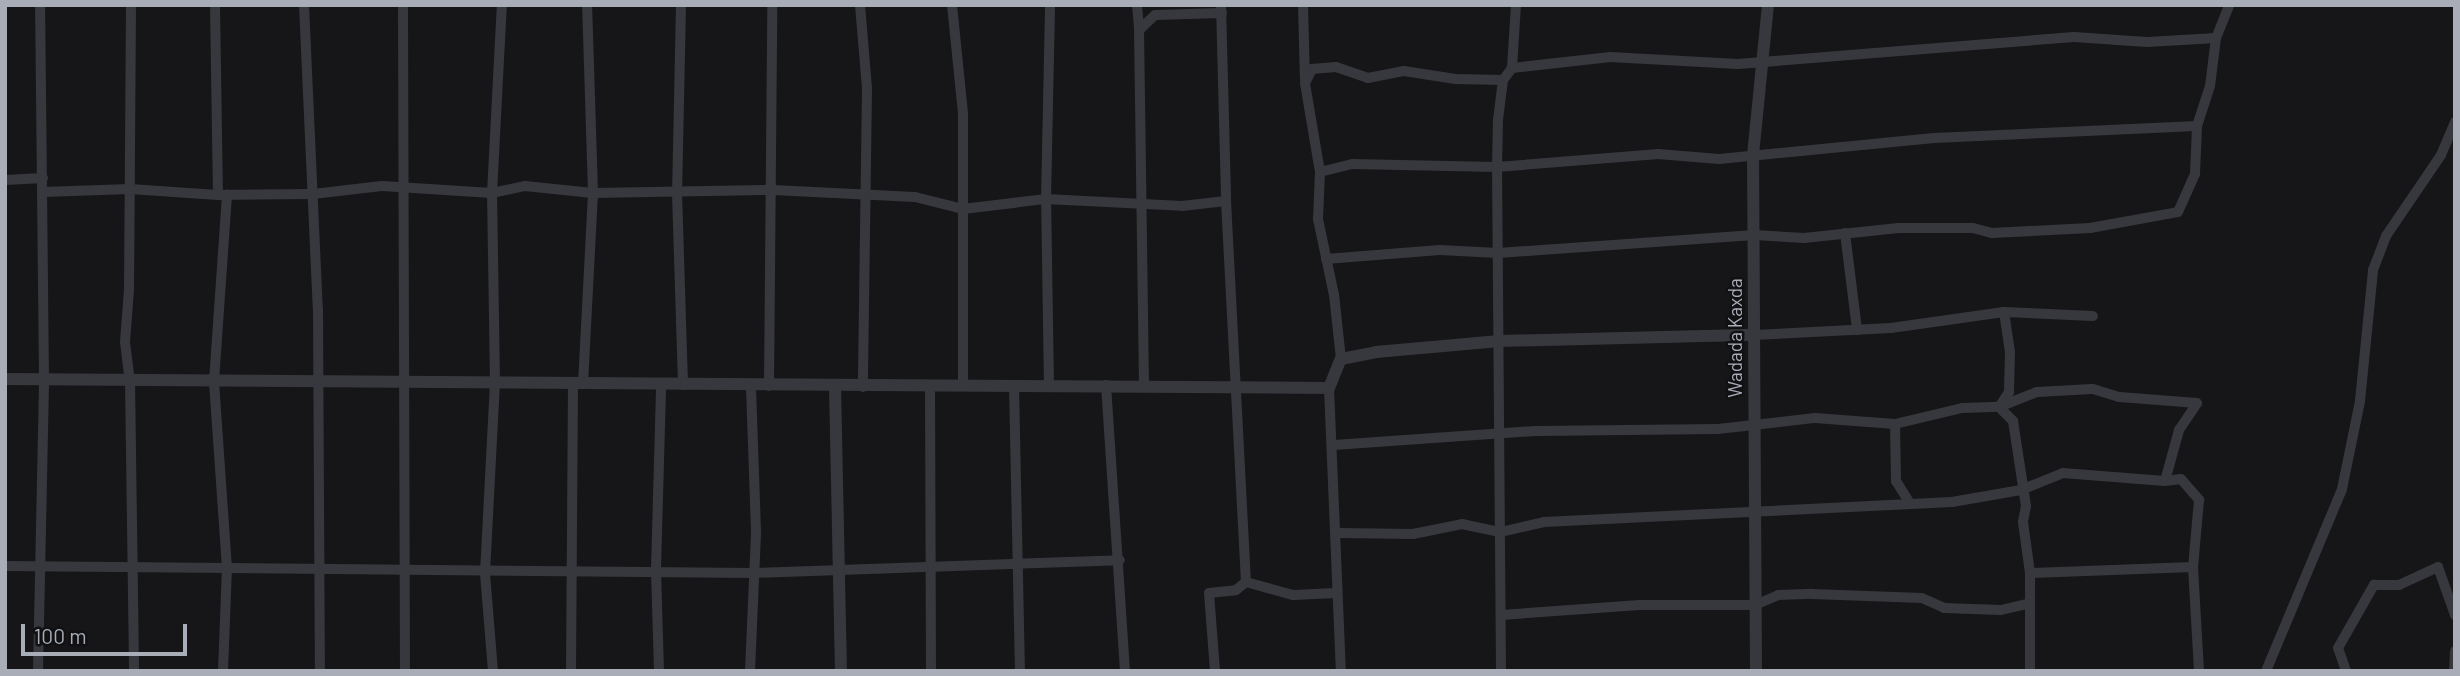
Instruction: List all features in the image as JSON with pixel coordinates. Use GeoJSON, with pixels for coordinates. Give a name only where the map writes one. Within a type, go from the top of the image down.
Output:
{"type":"FeatureCollection","features":[{"type":"Feature","properties":{"kind":"street"},"geometry":{"type":"LineString","coordinates":[[38,671],[38,567],[44,379],[40,5]]}},
{"type":"Feature","properties":{"kind":"street"},"geometry":{"type":"LineString","coordinates":[[131,5],[130,189],[125,342],[130,380],[134,671]]}},
{"type":"Feature","properties":{"kind":"street"},"geometry":{"type":"LineString","coordinates":[[215,5],[222,195],[214,381],[227,568],[223,671]]}},
{"type":"Feature","properties":{"kind":"street"},"geometry":{"type":"LineString","coordinates":[[304,5],[319,382],[322,568],[320,671]]}},
{"type":"Feature","properties":{"kind":"street"},"geometry":{"type":"LineString","coordinates":[[403,5],[408,567],[405,671]]}},
{"type":"Feature","properties":{"kind":"street"},"geometry":{"type":"LineString","coordinates":[[494,671],[485,573],[495,383],[492,192],[502,5]]}},
{"type":"Feature","properties":{"kind":"street"},"geometry":{"type":"LineString","coordinates":[[571,671],[578,384],[593,193],[587,5]]}},
{"type":"Feature","properties":{"kind":"street"},"geometry":{"type":"LineString","coordinates":[[681,5],[677,193],[683,385]]}},
{"type":"Feature","properties":{"kind":"street"},"geometry":{"type":"LineString","coordinates":[[769,386],[773,190],[772,5]]}},
{"type":"Feature","properties":{"kind":"street"},"geometry":{"type":"LineString","coordinates":[[860,5],[866,89],[863,387]]}},
{"type":"Feature","properties":{"kind":"street"},"geometry":{"type":"LineString","coordinates":[[952,5],[963,114],[963,384]]}},
{"type":"Feature","properties":{"kind":"street"},"geometry":{"type":"LineString","coordinates":[[1049,5],[1046,199],[1049,386]]}},
{"type":"Feature","properties":{"kind":"street"},"geometry":{"type":"LineString","coordinates":[[1137,5],[1144,386]]}},
{"type":"Feature","properties":{"kind":"street"},"geometry":{"type":"LineString","coordinates":[[1303,5],[1305,83],[1320,172],[1318,219],[1341,359],[1329,388],[1338,533],[1336,593],[1341,671]]}},
{"type":"Feature","properties":{"kind":"street"},"geometry":{"type":"LineString","coordinates":[[1501,671],[1497,167],[1503,80],[1511,68],[1516,5]]}},
{"type":"Feature","properties":{"kind":"street","name":"Wadada Kaxda"},"geometry":{"type":"LineString","coordinates":[[1756,671],[1753,155],[1768,5]]}},
{"type":"Feature","properties":{"kind":"street"},"geometry":{"type":"LineString","coordinates":[[1326,259],[1440,250],[1498,253],[1754,235],[1804,238],[1898,228],[1973,228],[1992,233],[2090,228],[2178,212],[2196,174],[2197,126],[2210,86],[2216,38],[2229,5]]}},
{"type":"Feature","properties":{"kind":"street"},"geometry":{"type":"LineString","coordinates":[[1139,30],[1155,15],[1222,9],[1226,201],[1246,582]]}},
{"type":"Feature","properties":{"kind":"street"},"geometry":{"type":"LineString","coordinates":[[1511,68],[1610,57],[1709,64],[2061,38],[2147,42],[2216,38]]}},
{"type":"Feature","properties":{"kind":"street"},"geometry":{"type":"LineString","coordinates":[[1305,83],[1312,69],[1336,67],[1368,78],[1404,71],[1455,79],[1503,80]]}},
{"type":"Feature","properties":{"kind":"street"},"geometry":{"type":"LineString","coordinates":[[2266,671],[2342,489],[2360,401],[2373,270],[2386,236],[2441,155],[2455,122]]}},
{"type":"Feature","properties":{"kind":"street"},"geometry":{"type":"LineString","coordinates":[[1320,172],[1352,164],[1497,167],[1658,154],[1719,159],[1934,138],[2197,126]]}},
{"type":"Feature","properties":{"kind":"street"},"geometry":{"type":"LineString","coordinates":[[5,180],[43,178]]}},
{"type":"Feature","properties":{"kind":"street"},"geometry":{"type":"LineString","coordinates":[[43,192],[130,189],[222,195],[313,194],[406,187],[492,192],[525,186],[593,193],[773,190],[941,200],[963,209],[1046,199],[1142,206],[1226,201]]}},
{"type":"Feature","properties":{"kind":"street"},"geometry":{"type":"LineString","coordinates":[[1844,233],[1857,330]]}},
{"type":"Feature","properties":{"kind":"street"},"geometry":{"type":"LineString","coordinates":[[1341,359],[1500,341],[1857,330],[2004,312],[2093,316]]}},
{"type":"Feature","properties":{"kind":"street"},"geometry":{"type":"LineString","coordinates":[[1999,407],[2009,392],[2010,352],[2004,312]]}},
{"type":"Feature","properties":{"kind":"street"},"geometry":{"type":"LineString","coordinates":[[5,379],[863,387],[963,384],[1329,388]]}},
{"type":"Feature","properties":{"kind":"street"},"geometry":{"type":"LineString","coordinates":[[659,671],[656,569],[661,385]]}},
{"type":"Feature","properties":{"kind":"street"},"geometry":{"type":"LineString","coordinates":[[1106,385],[1120,560],[1125,671]]}},
{"type":"Feature","properties":{"kind":"street"},"geometry":{"type":"LineString","coordinates":[[750,671],[752,573],[756,531],[751,386]]}},
{"type":"Feature","properties":{"kind":"street"},"geometry":{"type":"LineString","coordinates":[[835,386],[841,671]]}},
{"type":"Feature","properties":{"kind":"street"},"geometry":{"type":"LineString","coordinates":[[930,386],[931,671]]}},
{"type":"Feature","properties":{"kind":"street"},"geometry":{"type":"LineString","coordinates":[[1014,386],[1020,671]]}},
{"type":"Feature","properties":{"kind":"street"},"geometry":{"type":"LineString","coordinates":[[1334,445],[1500,434],[1718,429],[1815,418],[1895,424],[1962,408],[1999,407],[2037,392],[2092,389],[2119,397],[2197,402],[2179,430],[2165,481]]}},
{"type":"Feature","properties":{"kind":"street"},"geometry":{"type":"LineString","coordinates":[[1999,407],[2012,421],[2021,490],[2026,506],[2023,522],[2030,573],[2027,604],[2029,671]]}},
{"type":"Feature","properties":{"kind":"street"},"geometry":{"type":"LineString","coordinates":[[1895,424],[1896,481],[1909,502]]}},
{"type":"Feature","properties":{"kind":"street"},"geometry":{"type":"LineString","coordinates":[[1338,533],[1413,534],[1462,524],[1501,532],[1544,522],[1755,513],[1909,502],[1952,502],[2021,490],[2063,473],[2165,481],[2181,479],[2199,499],[2193,566],[2199,671]]}},
{"type":"Feature","properties":{"kind":"street"},"geometry":{"type":"LineString","coordinates":[[5,566],[133,570],[408,567],[485,573],[656,569],[752,573],[929,569],[1120,560]]}},
{"type":"Feature","properties":{"kind":"street"},"geometry":{"type":"LineString","coordinates":[[2030,573],[2193,566]]}},
{"type":"Feature","properties":{"kind":"street"},"geometry":{"type":"LineString","coordinates":[[2347,671],[2338,648],[2374,585],[2399,585],[2438,567],[2455,615]]}},
{"type":"Feature","properties":{"kind":"street"},"geometry":{"type":"LineString","coordinates":[[1246,582],[1293,595],[1336,593]]}},
{"type":"Feature","properties":{"kind":"street"},"geometry":{"type":"LineString","coordinates":[[1215,671],[1209,593],[1236,590],[1246,582]]}},
{"type":"Feature","properties":{"kind":"street"},"geometry":{"type":"LineString","coordinates":[[1501,615],[1640,605],[1755,604],[1778,595],[1812,594],[1922,598],[1944,608],[2001,610],[2027,604]]}},
{"type":"Feature","properties":{"kind":"street"},"geometry":{"type":"LineString","coordinates":[[2455,651],[2455,671]]}}]}
